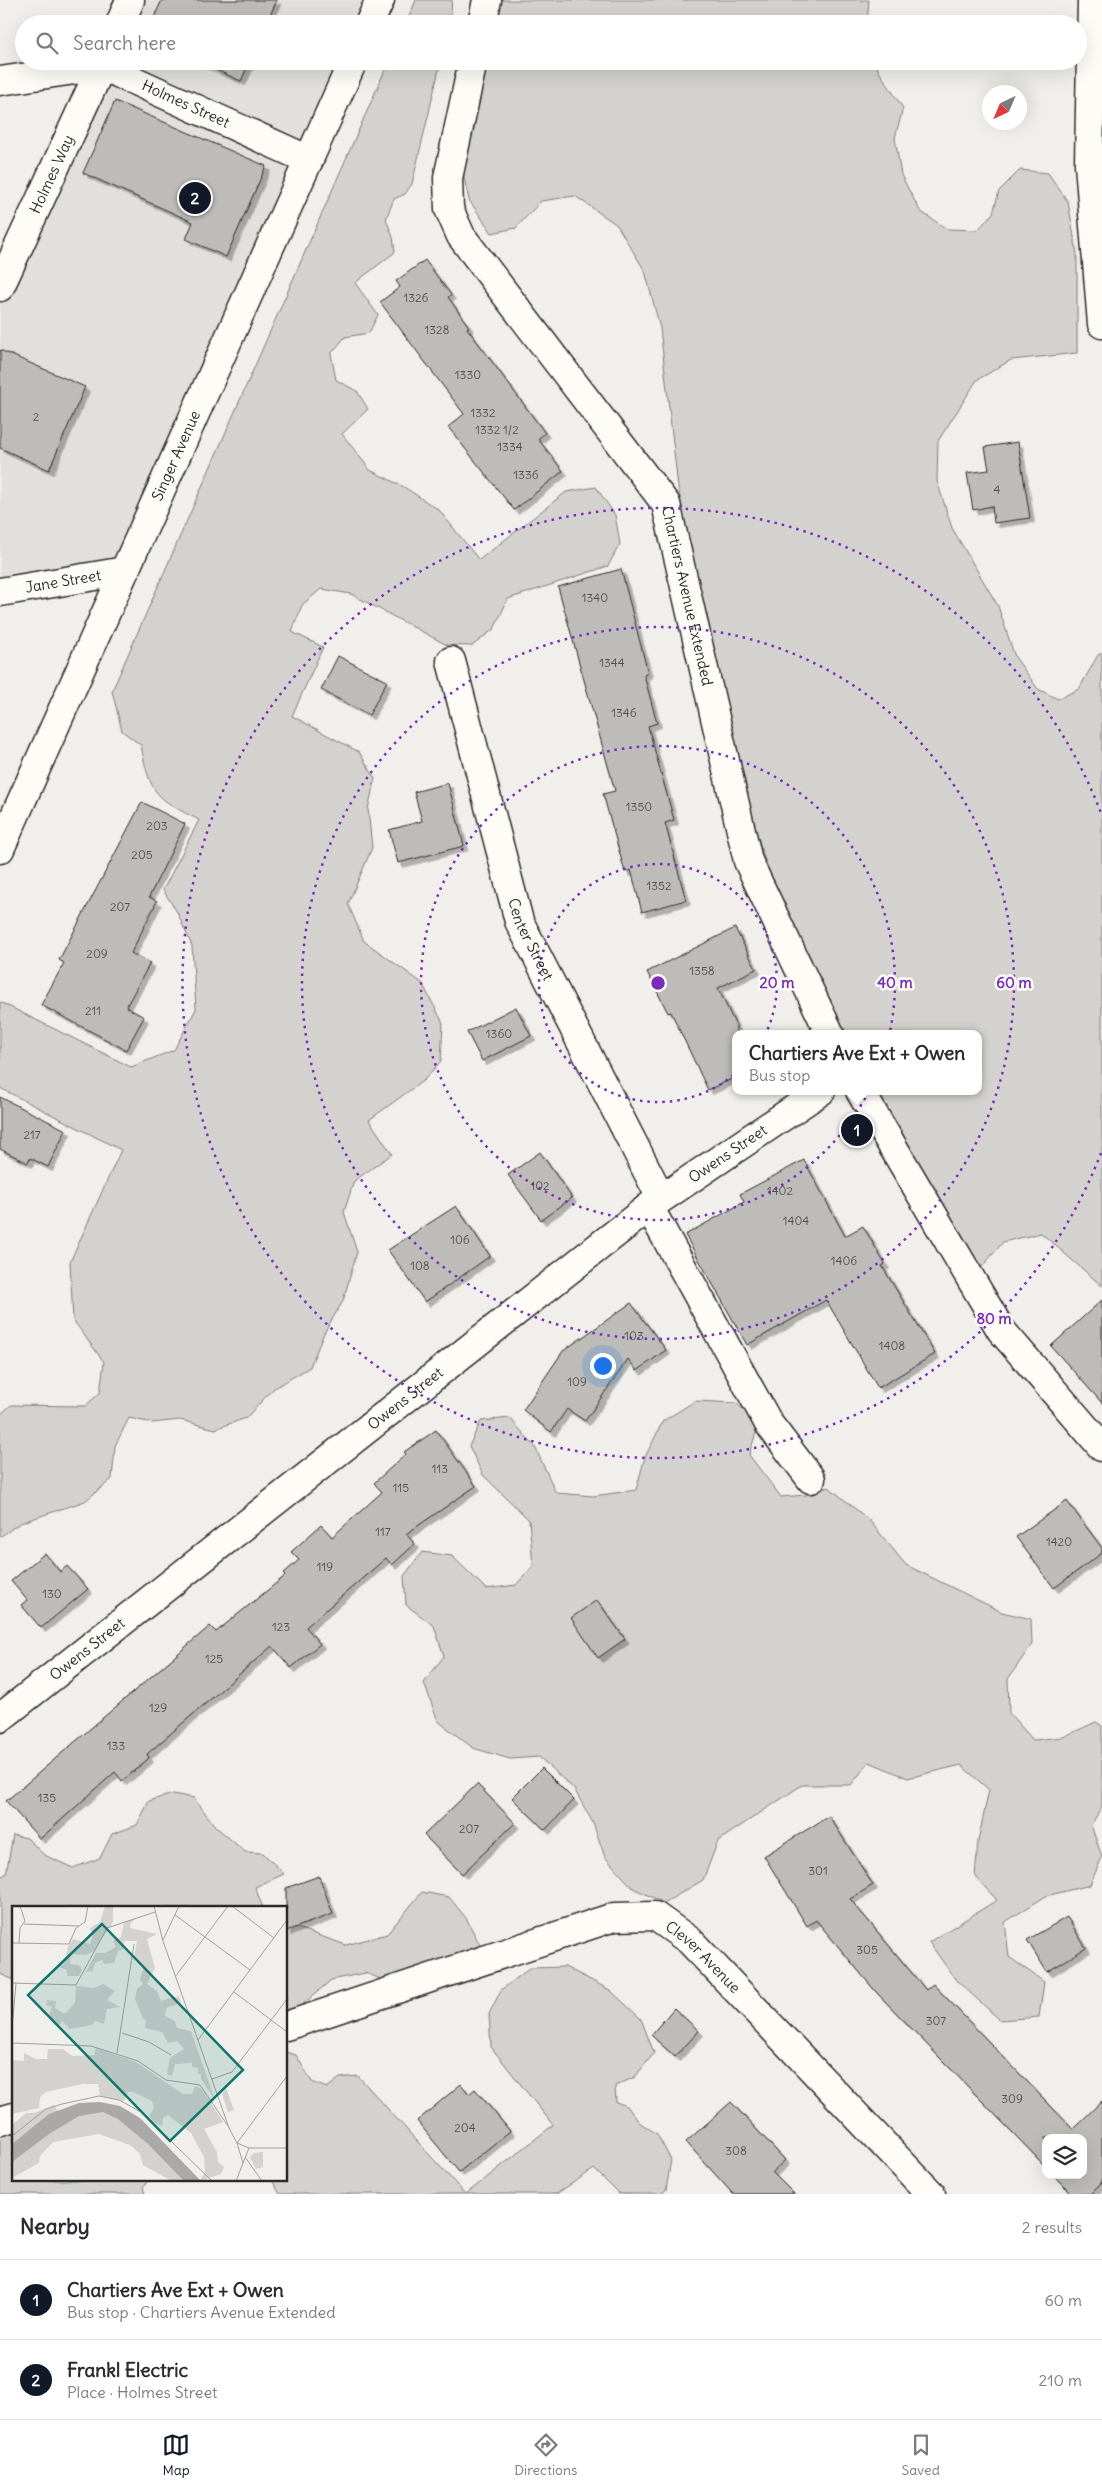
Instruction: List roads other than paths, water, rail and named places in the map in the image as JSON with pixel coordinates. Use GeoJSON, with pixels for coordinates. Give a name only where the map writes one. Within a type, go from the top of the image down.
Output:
{"type":"FeatureCollection","features":[{"type":"Feature","properties":{"kind":"street"},"geometry":{"type":"LineString","coordinates":[[124,15],[130,0]]}},
{"type":"Feature","properties":{"kind":"street"},"geometry":{"type":"LineString","coordinates":[[373,15],[380,0]]}},
{"type":"Feature","properties":{"kind":"street"},"geometry":{"type":"LineString","coordinates":[[484,15],[487,0]]}},
{"type":"Feature","properties":{"kind":"street"},"geometry":{"type":"LineString","coordinates":[[1092,0],[1089,164],[1102,324]]}},
{"type":"Feature","properties":{"kind":"street"},"geometry":{"type":"LineString","coordinates":[[0,82],[69,70]]}},
{"type":"Feature","properties":{"kind":"street","name":"Holmes Way"},"geometry":{"type":"LineString","coordinates":[[0,287],[100,70]]}},
{"type":"Feature","properties":{"kind":"street","name":"Holmes Street"},"geometry":{"type":"LineString","coordinates":[[116,70],[309,160]]}},
{"type":"Feature","properties":{"kind":"street","name":"Singer Avenue"},"geometry":{"type":"LineString","coordinates":[[0,849],[349,70]]}},
{"type":"Feature","properties":{"kind":"street","name":"Chartiers Avenue Extended"},"geometry":{"type":"LineString","coordinates":[[472,70],[448,178],[449,209],[462,236],[666,504],[748,861],[828,1030]]}},
{"type":"Feature","properties":{"kind":"street","name":"Jane Street"},"geometry":{"type":"LineString","coordinates":[[0,592],[124,571]]}},
{"type":"Feature","properties":{"kind":"street","name":"Center Street"},"geometry":{"type":"LineString","coordinates":[[451,661],[519,921],[655,1203],[769,1424],[811,1480]]}},
{"type":"Feature","properties":{"kind":"street","name":"Owens Street"},"geometry":{"type":"LineString","coordinates":[[0,1718],[655,1203],[815,1095]]}},
{"type":"Feature","properties":{"kind":"street"},"geometry":{"type":"LineString","coordinates":[[862,1095],[1001,1330],[1102,1447]]}},
{"type":"Feature","properties":{"kind":"street","name":"Clever Avenue"},"geometry":{"type":"LineString","coordinates":[[288,2025],[614,1917],[655,1916],[690,1942],[931,2194]]}},
{"type":"Feature","properties":{"kind":"street"},"geometry":{"type":"LineString","coordinates":[[0,2121],[12,2117]]}},
{"type":"Feature","properties":{"kind":"place","name":"Frankl Electric"},"geometry":{"type":"Point","coordinates":[195,198]}},
{"type":"Feature","properties":{"kind":"place","name":"Chartiers Ave Ext + Owen"},"geometry":{"type":"Point","coordinates":[857,1130]}}]}
